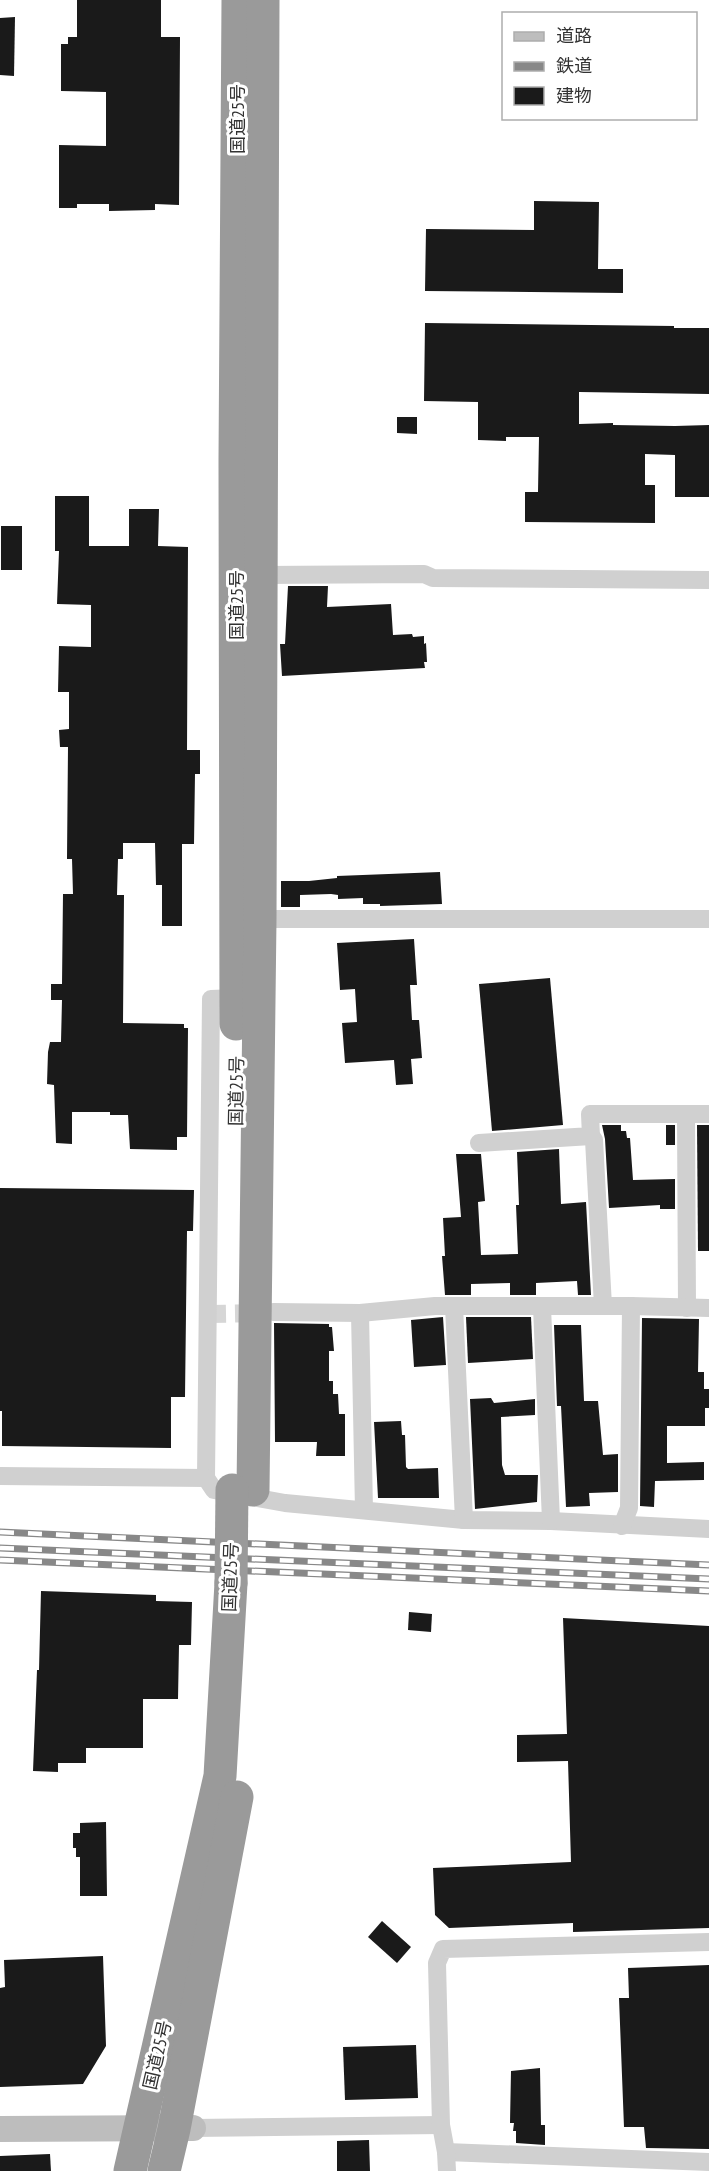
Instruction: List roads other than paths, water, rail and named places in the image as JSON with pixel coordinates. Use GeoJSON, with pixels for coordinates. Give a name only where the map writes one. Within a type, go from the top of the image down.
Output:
{"type":"FeatureCollection","features":[{"type":"Feature","properties":{"kind":"highway","name":"国道25号"},"geometry":{"type":"LineString","coordinates":[[164,2171],[184,2128],[221,1882],[237,1800],[242,1583],[230,1486],[236,998],[235,448],[238,0]]}},
{"type":"Feature","properties":{"kind":"highway","name":"国道25号"},"geometry":{"type":"LineString","coordinates":[[230,1486],[260,919],[263,0]]}},
{"type":"Feature","properties":{"kind":"highway","name":"国道25号"},"geometry":{"type":"LineString","coordinates":[[130,2171],[129,2128],[192,1902],[220,1776],[242,1583]]}},
{"type":"Feature","properties":{"kind":"highway"},"geometry":{"type":"LineString","coordinates":[[107,2171],[129,2128]]}},
{"type":"Feature","properties":{"kind":"highway"},"geometry":{"type":"LineString","coordinates":[[184,2128],[184,2171]]}},
{"type":"Feature","properties":{"kind":"street"},"geometry":{"type":"LineString","coordinates":[[261,575],[424,574],[433,578],[709,580]]}},
{"type":"Feature","properties":{"kind":"street"},"geometry":{"type":"LineString","coordinates":[[260,919],[709,919]]}},
{"type":"Feature","properties":{"kind":"street"},"geometry":{"type":"LineString","coordinates":[[603,1306],[594,1140],[591,1136],[590,1114],[709,1114]]}},
{"type":"Feature","properties":{"kind":"street"},"geometry":{"type":"LineString","coordinates":[[686,1114],[687,1308]]}},
{"type":"Feature","properties":{"kind":"street"},"geometry":{"type":"LineString","coordinates":[[479,1143],[591,1136]]}},
{"type":"Feature","properties":{"kind":"street"},"geometry":{"type":"LineString","coordinates":[[273,1312],[360,1313],[454,1306],[709,1308]]}},
{"type":"Feature","properties":{"kind":"street"},"geometry":{"type":"LineString","coordinates":[[454,1306],[464,1520]]}},
{"type":"Feature","properties":{"kind":"street"},"geometry":{"type":"LineString","coordinates":[[622,1526],[629,1508],[631,1306]]}},
{"type":"Feature","properties":{"kind":"street"},"geometry":{"type":"LineString","coordinates":[[542,1307],[551,1521]]}},
{"type":"Feature","properties":{"kind":"street"},"geometry":{"type":"LineString","coordinates":[[360,1313],[364,1510]]}},
{"type":"Feature","properties":{"kind":"street"},"geometry":{"type":"LineString","coordinates":[[0,1476],[230,1486]]}},
{"type":"Feature","properties":{"kind":"street"},"geometry":{"type":"LineString","coordinates":[[230,1486],[214,1490],[285,1503],[464,1520],[551,1521],[709,1530]]}},
{"type":"Feature","properties":{"kind":"street"},"geometry":{"type":"LineString","coordinates":[[447,2171],[447,2152],[441,2125],[437,1963],[443,1948],[709,1942]]}},
{"type":"Feature","properties":{"kind":"street"},"geometry":{"type":"LineString","coordinates":[[0,2129],[441,2125]]}},
{"type":"Feature","properties":{"kind":"street"},"geometry":{"type":"LineString","coordinates":[[447,2152],[709,2162]]}},
{"type":"Feature","properties":{"kind":"tunnel"},"geometry":{"type":"LineString","coordinates":[[208,1314],[262,1313]]}},
{"type":"Feature","properties":{"kind":"railway"},"geometry":{"type":"LineString","coordinates":[[0,1532],[709,1565]]}},
{"type":"Feature","properties":{"kind":"railway"},"geometry":{"type":"LineString","coordinates":[[0,1548],[709,1579]]}},
{"type":"Feature","properties":{"kind":"railway"},"geometry":{"type":"LineString","coordinates":[[0,1560],[709,1591]]}}]}
